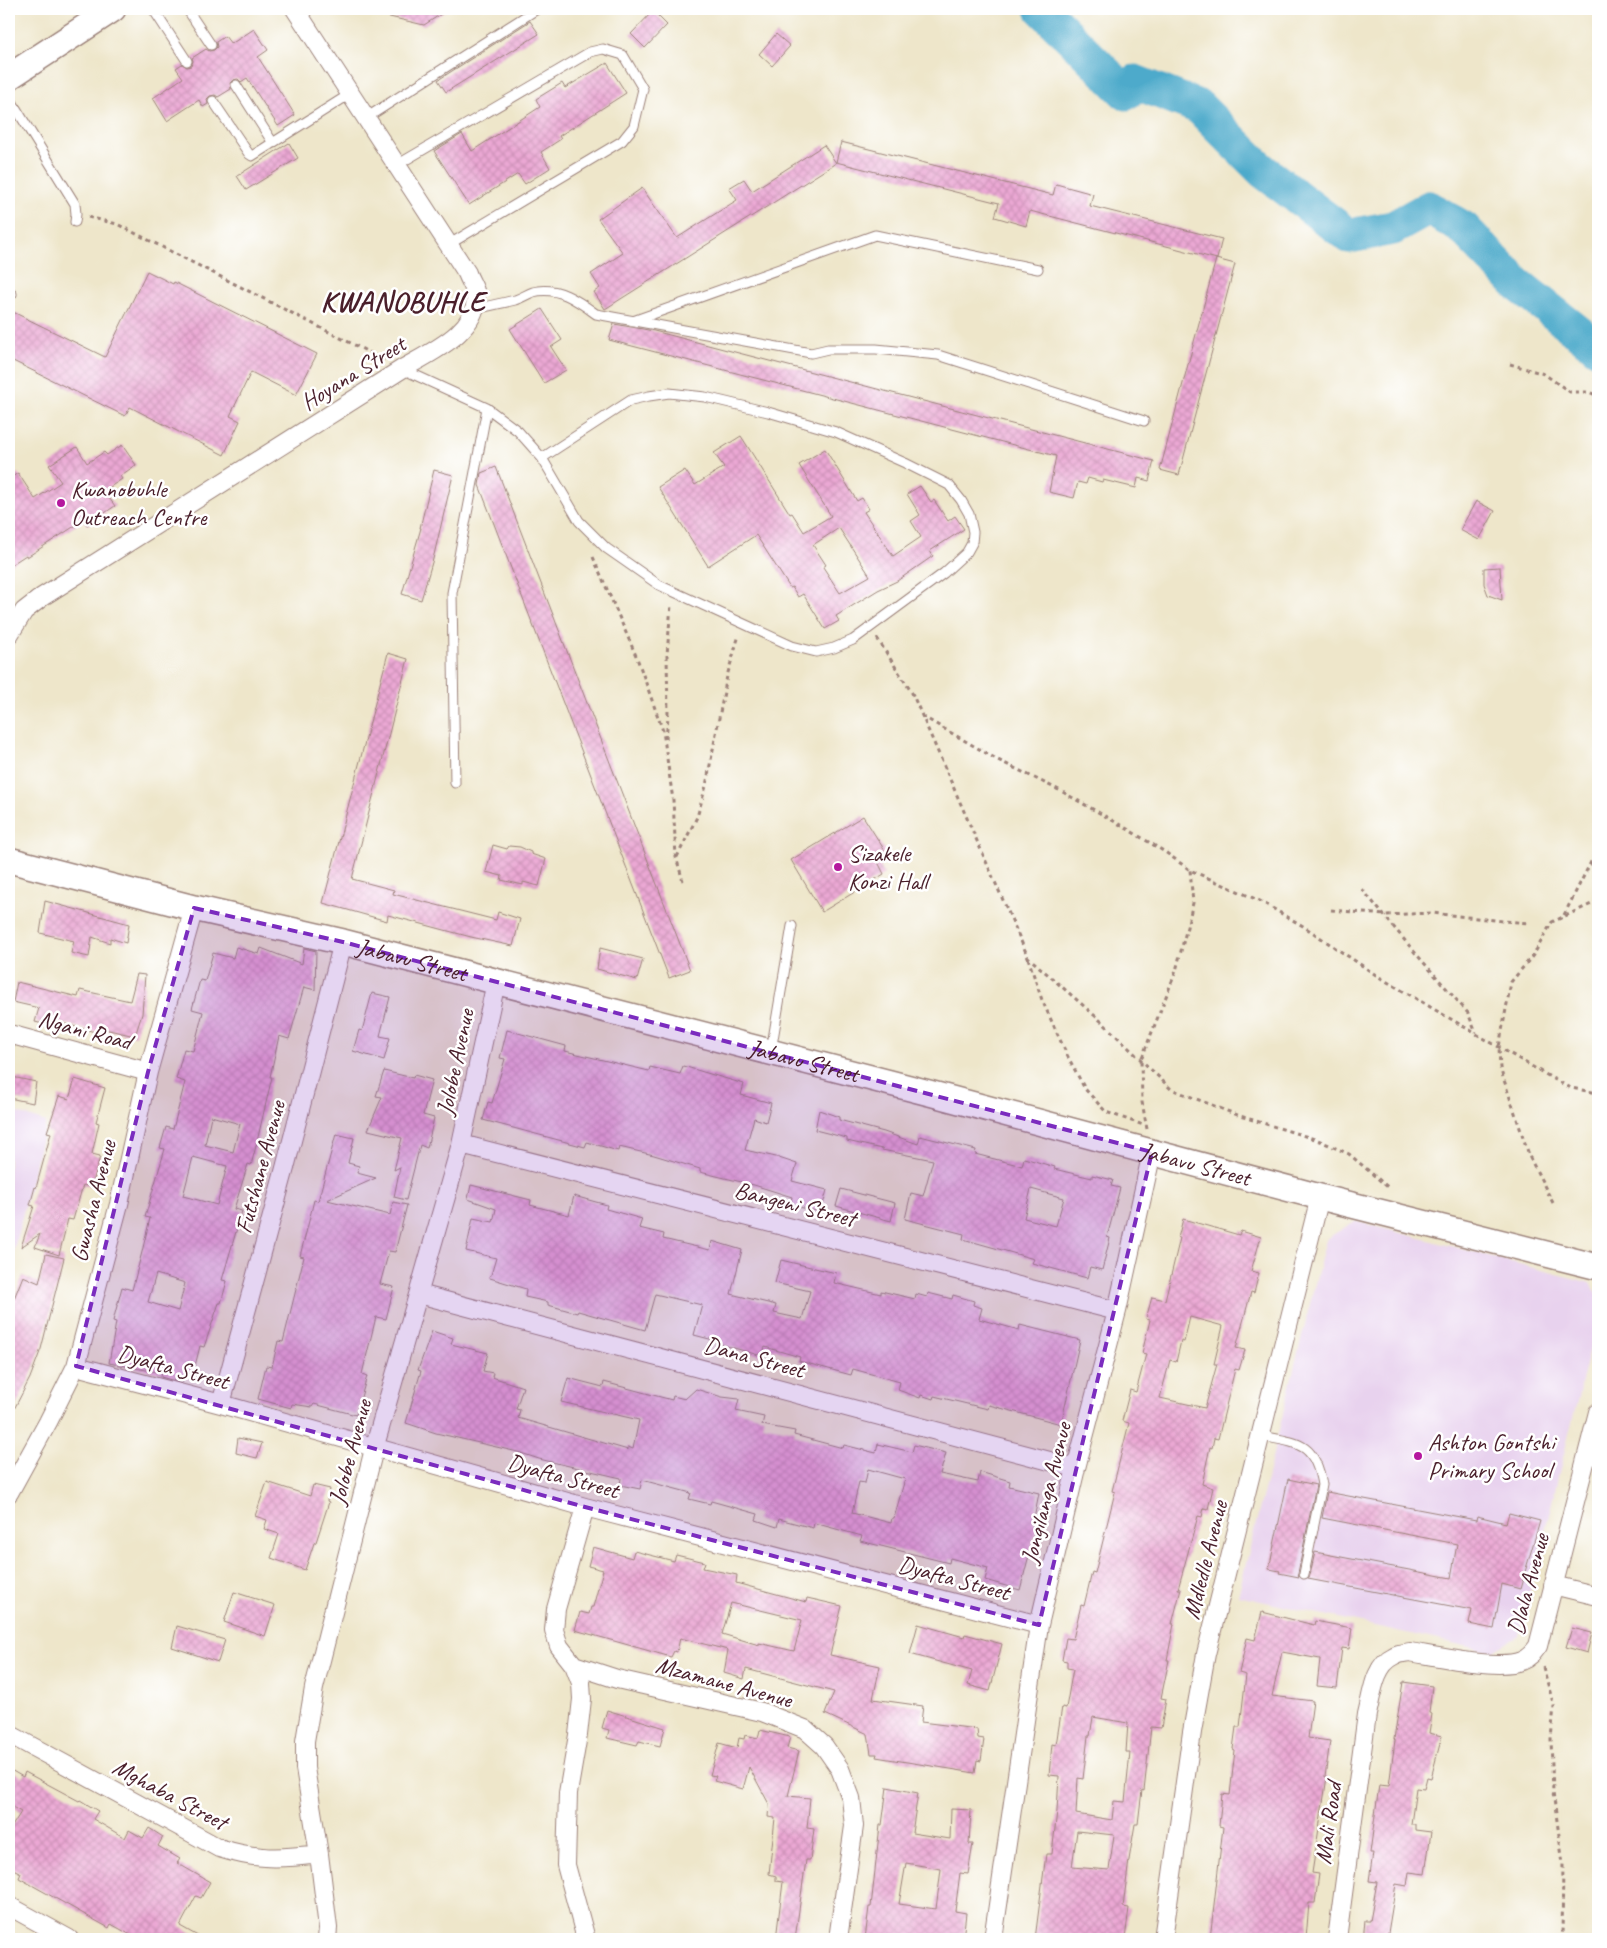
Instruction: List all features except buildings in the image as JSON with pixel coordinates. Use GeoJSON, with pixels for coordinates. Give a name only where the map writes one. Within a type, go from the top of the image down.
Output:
{"type":"FeatureCollection","features":[{"type":"Feature","properties":{"kind":"street"},"geometry":{"type":"LineString","coordinates":[[9,76],[113,9]]}},
{"type":"Feature","properties":{"kind":"street"},"geometry":{"type":"LineString","coordinates":[[295,9],[467,273],[475,292],[474,309]]}},
{"type":"Feature","properties":{"kind":"street","name":"Hoyana Street"},"geometry":{"type":"LineString","coordinates":[[9,635],[24,611],[60,585],[402,369],[452,340],[468,324],[474,309]]}},
{"type":"Feature","properties":{"kind":"street","name":"Jabavu Street"},"geometry":{"type":"LineString","coordinates":[[9,860],[194,908],[343,942],[1320,1197],[1598,1267]]}},
{"type":"Feature","properties":{"kind":"street","name":"Gwasha Avenue"},"geometry":{"type":"LineString","coordinates":[[9,1492],[48,1422],[76,1366],[119,1204],[148,1072],[194,908]]}},
{"type":"Feature","properties":{"kind":"street","name":"Futshane Avenue"},"geometry":{"type":"LineString","coordinates":[[221,1404],[288,1158],[343,942]]}},
{"type":"Feature","properties":{"kind":"street","name":"Jolobe Avenue"},"geometry":{"type":"LineString","coordinates":[[327,1939],[328,1928],[319,1854],[305,1768],[305,1741],[308,1717],[374,1449],[461,1144],[496,982]]}},
{"type":"Feature","properties":{"kind":"street","name":"Ngani Road"},"geometry":{"type":"LineString","coordinates":[[9,1034],[148,1072]]}},
{"type":"Feature","properties":{"kind":"street","name":"Bangeni Street"},"geometry":{"type":"LineString","coordinates":[[461,1144],[1117,1311]]}},
{"type":"Feature","properties":{"kind":"street","name":"Jongilanga Avenue"},"geometry":{"type":"LineString","coordinates":[[993,1939],[1039,1625],[1076,1468],[1117,1311],[1152,1152]]}},
{"type":"Feature","properties":{"kind":"street","name":"Mdledle Avenue"},"geometry":{"type":"LineString","coordinates":[[1163,1939],[1192,1732],[1206,1654],[1320,1197]]}},
{"type":"Feature","properties":{"kind":"street","name":"Dana Street"},"geometry":{"type":"LineString","coordinates":[[419,1294],[1076,1468]]}},
{"type":"Feature","properties":{"kind":"street","name":"Dyafta Street"},"geometry":{"type":"LineString","coordinates":[[76,1366],[221,1404],[374,1449],[585,1507],[1039,1625]]}},
{"type":"Feature","properties":{"kind":"street","name":"Dlala Avenue"},"geometry":{"type":"LineString","coordinates":[[1367,1714],[1381,1668],[1395,1655],[1410,1652],[1502,1665],[1520,1662],[1531,1655],[1538,1646],[1553,1585],[1595,1437],[1598,1412]]}},
{"type":"Feature","properties":{"kind":"street"},"geometry":{"type":"LineString","coordinates":[[585,1507],[556,1608],[554,1630],[559,1646],[574,1665],[581,1683],[582,1699],[578,1736],[568,1793],[566,1865],[586,1939]]}},
{"type":"Feature","properties":{"kind":"street"},"geometry":{"type":"LineString","coordinates":[[1553,1585],[1598,1596]]}},
{"type":"Feature","properties":{"kind":"street","name":"Mzamane Avenue"},"geometry":{"type":"LineString","coordinates":[[574,1665],[617,1678],[762,1712],[805,1729],[824,1746],[840,1769],[851,1798],[854,1826],[838,1939]]}},
{"type":"Feature","properties":{"kind":"street","name":"Mali Road"},"geometry":{"type":"LineString","coordinates":[[1337,1939],[1367,1714]]}},
{"type":"Feature","properties":{"kind":"street","name":"Mghaba Street"},"geometry":{"type":"LineString","coordinates":[[9,1734],[219,1848],[258,1858],[283,1858],[319,1854]]}},
{"type":"Feature","properties":{"kind":"street"},"geometry":{"type":"LineString","coordinates":[[9,1906],[69,1939]]}},
{"type":"Feature","properties":{"kind":"lane"},"geometry":{"type":"LineString","coordinates":[[153,9],[187,61]]}},
{"type":"Feature","properties":{"kind":"lane"},"geometry":{"type":"LineString","coordinates":[[187,9],[211,45]]}},
{"type":"Feature","properties":{"kind":"lane"},"geometry":{"type":"LineString","coordinates":[[366,118],[538,9]]}},
{"type":"Feature","properties":{"kind":"lane"},"geometry":{"type":"LineString","coordinates":[[396,165],[590,52],[602,49],[623,55],[643,89],[634,126],[622,141],[448,245]]}},
{"type":"Feature","properties":{"kind":"lane"},"geometry":{"type":"LineString","coordinates":[[236,85],[273,143]]}},
{"type":"Feature","properties":{"kind":"lane"},"geometry":{"type":"LineString","coordinates":[[213,101],[250,156],[253,156],[350,94]]}},
{"type":"Feature","properties":{"kind":"lane"},"geometry":{"type":"LineString","coordinates":[[9,97],[68,192],[74,204],[76,218]]}},
{"type":"Feature","properties":{"kind":"lane"},"geometry":{"type":"LineString","coordinates":[[633,321],[875,235],[1038,269]]}},
{"type":"Feature","properties":{"kind":"lane"},"geometry":{"type":"LineString","coordinates":[[474,309],[517,299],[534,292],[554,291],[579,301],[596,314],[811,353],[828,349],[876,349],[938,355],[1144,421]]}},
{"type":"Feature","properties":{"kind":"lane"},"geometry":{"type":"LineString","coordinates":[[402,369],[487,408],[518,431],[542,458],[579,520],[606,548],[659,585],[792,646],[816,652],[834,648],[853,640],[944,573],[967,552],[972,543],[974,532],[969,514],[949,485],[905,462],[836,432],[705,397],[669,393],[631,400],[542,458]]}},
{"type":"Feature","properties":{"kind":"lane"},"geometry":{"type":"LineString","coordinates":[[455,783],[452,593],[487,408]]}},
{"type":"Feature","properties":{"kind":"lane"},"geometry":{"type":"LineString","coordinates":[[770,1053],[792,926]]}},
{"type":"Feature","properties":{"kind":"lane"},"geometry":{"type":"LineString","coordinates":[[1261,1436],[1297,1443],[1307,1449],[1316,1461],[1320,1471],[1322,1484],[1304,1574]]}},
{"type":"Feature","properties":{"kind":"path"},"geometry":{"type":"LineString","coordinates":[[76,218],[116,224],[402,369]]}},
{"type":"Feature","properties":{"kind":"path"},"geometry":{"type":"LineString","coordinates":[[1510,364],[1544,374],[1570,392],[1589,392],[1598,396]]}},
{"type":"Feature","properties":{"kind":"path"},"geometry":{"type":"LineString","coordinates":[[592,552],[637,658],[663,730],[673,800],[676,857],[683,881]]}},
{"type":"Feature","properties":{"kind":"path"},"geometry":{"type":"LineString","coordinates":[[665,744],[668,716],[667,655],[672,591]]}},
{"type":"Feature","properties":{"kind":"path"},"geometry":{"type":"LineString","coordinates":[[676,857],[697,817],[706,786],[727,676],[743,624]]}},
{"type":"Feature","properties":{"kind":"path"},"geometry":{"type":"LineString","coordinates":[[870,627],[912,693],[1028,957],[1042,1000],[1085,1089],[1106,1112],[1147,1126]]}},
{"type":"Feature","properties":{"kind":"path"},"geometry":{"type":"LineString","coordinates":[[921,715],[998,760],[1060,791],[1124,827],[1190,870],[1260,901],[1303,926],[1379,977],[1571,1088],[1598,1093]]}},
{"type":"Feature","properties":{"kind":"path"},"geometry":{"type":"LineString","coordinates":[[1564,915],[1598,848]]}},
{"type":"Feature","properties":{"kind":"path"},"geometry":{"type":"LineString","coordinates":[[1152,1152],[1142,1102],[1141,1060],[1176,971],[1193,903],[1190,870]]}},
{"type":"Feature","properties":{"kind":"path"},"geometry":{"type":"LineString","coordinates":[[1362,889],[1416,956],[1468,1013],[1476,1033]]}},
{"type":"Feature","properties":{"kind":"path"},"geometry":{"type":"LineString","coordinates":[[1553,1203],[1530,1158],[1500,1068],[1499,1047],[1511,982],[1534,954],[1552,922],[1598,901]]}},
{"type":"Feature","properties":{"kind":"path"},"geometry":{"type":"LineString","coordinates":[[1331,910],[1385,915],[1432,913],[1530,922]]}},
{"type":"Feature","properties":{"kind":"path"},"geometry":{"type":"LineString","coordinates":[[1028,957],[1102,1022],[1171,1089],[1240,1116],[1318,1140],[1349,1154],[1390,1189]]}},
{"type":"Feature","properties":{"kind":"path"},"geometry":{"type":"LineString","coordinates":[[1538,1646],[1545,1679],[1554,1706],[1550,1738],[1553,1792],[1563,1864],[1562,1939]]}},
{"type":"Feature","properties":{"kind":"highlighted area"},"geometry":{"type":"Polygon","coordinates":[[[194,908],[343,942],[1152,1152],[1039,1625],[585,1507],[76,1366],[148,1072],[194,908]]]}},
{"type":"Feature","properties":{"kind":"shaded area"},"geometry":{"type":"Polygon","coordinates":[[[9,1110],[46,1122],[9,1269],[9,1110]]]}},
{"type":"Feature","properties":{"kind":"shaded area","name":"Ashton Gontshi Primary School"},"geometry":{"type":"Polygon","coordinates":[[[1355,1221],[1591,1283],[1598,1297],[1598,1317],[1519,1635],[1493,1652],[1238,1596],[1326,1239],[1355,1221]]]}},
{"type":"Feature","properties":{"kind":"waterway"},"geometry":{"type":"LineString","coordinates":[[1042,9],[1126,93],[1135,82],[1199,107],[1263,171],[1349,236],[1393,228],[1429,208],[1463,228],[1516,283],[1598,348]]}},
{"type":"Feature","properties":{"kind":"place","name":"Kwanobuhle Outreach Centre"},"geometry":{"type":"Point","coordinates":[61,503]}},
{"type":"Feature","properties":{"kind":"place","name":"Sizakele Konzi Hall"},"geometry":{"type":"Point","coordinates":[838,867]}},
{"type":"Feature","properties":{"kind":"place","name":"Ashton Gontshi Primary School"},"geometry":{"type":"Point","coordinates":[1418,1456]}},
{"type":"Feature","properties":{"kind":"district","name":"KWANOBUHLE"},"geometry":{"type":"Point","coordinates":[403,301]}}]}
